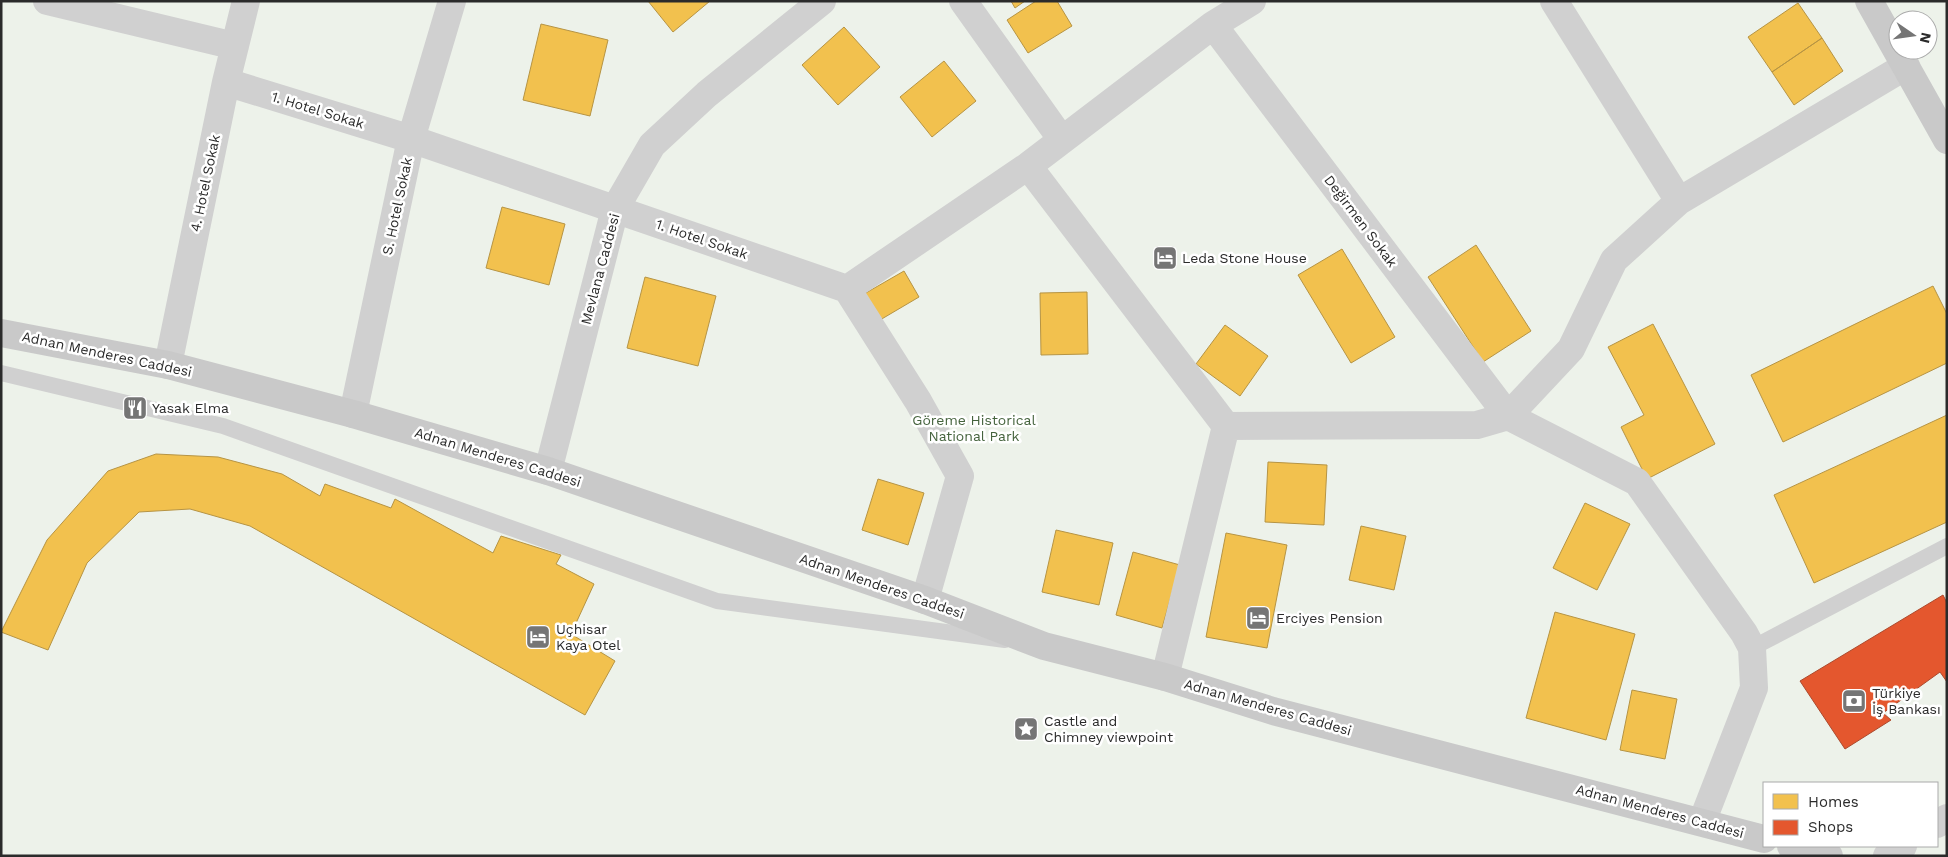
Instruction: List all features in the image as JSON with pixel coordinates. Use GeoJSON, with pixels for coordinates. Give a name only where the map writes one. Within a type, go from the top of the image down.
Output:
{"type":"FeatureCollection","features":[{"type":"Feature","properties":{"kind":"street"},"geometry":{"type":"LineString","coordinates":[[47,1],[235,46]]}},
{"type":"Feature","properties":{"kind":"street","name":"4. Hotel Sokak"},"geometry":{"type":"LineString","coordinates":[[168,365],[226,82],[246,1]]}},
{"type":"Feature","properties":{"kind":"street","name":"S. Hotel Sokak"},"geometry":{"type":"LineString","coordinates":[[353,414],[411,139],[452,1]]}},
{"type":"Feature","properties":{"kind":"street"},"geometry":{"type":"LineString","coordinates":[[963,1],[1062,140]]}},
{"type":"Feature","properties":{"kind":"street"},"geometry":{"type":"LineString","coordinates":[[925,600],[960,476],[918,401],[847,289],[1028,166],[1213,25],[1252,1]]}},
{"type":"Feature","properties":{"kind":"street"},"geometry":{"type":"LineString","coordinates":[[1554,1],[1679,201]]}},
{"type":"Feature","properties":{"kind":"street"},"geometry":{"type":"LineString","coordinates":[[1869,1],[1947,140]]}},
{"type":"Feature","properties":{"kind":"street","name":"Mevlana Caddesi"},"geometry":{"type":"LineString","coordinates":[[548,471],[615,209],[652,145],[809,5]]}},
{"type":"Feature","properties":{"kind":"street","name":"Değirmen Sokak"},"geometry":{"type":"LineString","coordinates":[[1213,25],[1508,416]]}},
{"type":"Feature","properties":{"kind":"street"},"geometry":{"type":"LineString","coordinates":[[1226,426],[1451,426],[1477,424],[1508,416],[1571,349],[1614,260],[1679,201],[1906,66]]}},
{"type":"Feature","properties":{"kind":"street","name":"1. Hotel Sokak"},"geometry":{"type":"LineString","coordinates":[[226,82],[411,139],[847,289]]}},
{"type":"Feature","properties":{"kind":"street"},"geometry":{"type":"LineString","coordinates":[[1028,166],[1226,426]]}},
{"type":"Feature","properties":{"kind":"street","name":"Adnan Menderes Caddesi"},"geometry":{"type":"LineString","coordinates":[[1,333],[168,365],[353,414],[548,471],[925,600],[1044,646],[1165,677],[1273,711],[1763,839]]}},
{"type":"Feature","properties":{"kind":"street"},"geometry":{"type":"LineString","coordinates":[[1508,416],[1637,482],[1744,633],[1752,648],[1754,688],[1702,822]]}},
{"type":"Feature","properties":{"kind":"street"},"geometry":{"type":"LineString","coordinates":[[1165,677],[1226,426]]}},
{"type":"Feature","properties":{"kind":"street"},"geometry":{"type":"LineString","coordinates":[[1795,847],[1829,856]]}},
{"type":"Feature","properties":{"kind":"street"},"geometry":{"type":"LineString","coordinates":[[1887,856],[1901,847]]}},
{"type":"Feature","properties":{"kind":"lane"},"geometry":{"type":"LineString","coordinates":[[1,373],[223,426],[717,601],[1044,646]]}},
{"type":"Feature","properties":{"kind":"lane"},"geometry":{"type":"LineString","coordinates":[[1752,648],[1947,546]]}},
{"type":"Feature","properties":{"kind":"green space","name":"Göreme Historical National Park"},"geometry":{"type":"Polygon","coordinates":[[[1,1],[1947,1],[1947,856],[1,856],[1,1]]]}},
{"type":"Feature","properties":{"kind":"building: Homes"},"geometry":{"type":"Polygon","coordinates":[[[648,1],[710,1],[673,32],[648,1]]]}},
{"type":"Feature","properties":{"kind":"building: Homes"},"geometry":{"type":"Polygon","coordinates":[[[1011,1],[1025,1],[1015,8],[1011,1]]]}},
{"type":"Feature","properties":{"kind":"building: Homes"},"geometry":{"type":"Polygon","coordinates":[[[1036,1],[1057,1],[1072,26],[1028,53],[1007,20],[1036,1]]]}},
{"type":"Feature","properties":{"kind":"building: Homes"},"geometry":{"type":"Polygon","coordinates":[[[1798,3],[1822,38],[1772,72],[1748,37],[1798,3]]]}},
{"type":"Feature","properties":{"kind":"building: Homes"},"geometry":{"type":"Polygon","coordinates":[[[541,24],[608,40],[590,116],[523,100],[541,24]]]}},
{"type":"Feature","properties":{"kind":"building: Homes"},"geometry":{"type":"Polygon","coordinates":[[[844,27],[880,67],[838,105],[802,65],[844,27]]]}},
{"type":"Feature","properties":{"kind":"building: Homes"},"geometry":{"type":"Polygon","coordinates":[[[1822,38],[1843,71],[1794,105],[1772,72],[1822,38]]]}},
{"type":"Feature","properties":{"kind":"building: Homes"},"geometry":{"type":"Polygon","coordinates":[[[944,61],[976,101],[932,137],[900,97],[944,61]]]}},
{"type":"Feature","properties":{"kind":"building: Homes"},"geometry":{"type":"Polygon","coordinates":[[[502,207],[565,224],[549,285],[486,268],[502,207]]]}},
{"type":"Feature","properties":{"kind":"building: Homes"},"geometry":{"type":"Polygon","coordinates":[[[1476,245],[1531,331],[1483,362],[1428,277],[1476,245]]]}},
{"type":"Feature","properties":{"kind":"building: Homes"},"geometry":{"type":"Polygon","coordinates":[[[1342,249],[1395,337],[1351,363],[1298,275],[1342,249]]]}},
{"type":"Feature","properties":{"kind":"building: Homes"},"geometry":{"type":"Polygon","coordinates":[[[904,271],[919,297],[880,320],[864,294],[904,271]]]}},
{"type":"Feature","properties":{"kind":"building: Homes"},"geometry":{"type":"Polygon","coordinates":[[[645,277],[716,296],[698,366],[627,348],[645,277]]]}},
{"type":"Feature","properties":{"kind":"building: Homes"},"geometry":{"type":"Polygon","coordinates":[[[1933,286],[1947,314],[1947,363],[1783,442],[1751,375],[1933,286]]]}},
{"type":"Feature","properties":{"kind":"building: Homes"},"geometry":{"type":"Polygon","coordinates":[[[1087,292],[1088,354],[1041,355],[1040,293],[1087,292]]]}},
{"type":"Feature","properties":{"kind":"building: Homes"},"geometry":{"type":"Polygon","coordinates":[[[1653,324],[1715,444],[1647,479],[1621,427],[1644,415],[1608,347],[1653,324]]]}},
{"type":"Feature","properties":{"kind":"building: Homes"},"geometry":{"type":"Polygon","coordinates":[[[1225,325],[1268,356],[1240,396],[1196,364],[1225,325]]]}},
{"type":"Feature","properties":{"kind":"building: Homes"},"geometry":{"type":"Polygon","coordinates":[[[1947,415],[1947,522],[1814,583],[1774,495],[1947,415]]]}},
{"type":"Feature","properties":{"kind":"building: Homes"},"geometry":{"type":"Polygon","coordinates":[[[156,454],[218,457],[282,474],[320,496],[325,484],[391,508],[395,499],[493,553],[501,536],[561,555],[556,564],[594,584],[571,634],[615,661],[585,715],[250,526],[190,509],[139,512],[87,563],[48,650],[1,632],[47,540],[108,471],[156,454]]]}},
{"type":"Feature","properties":{"kind":"building: Homes"},"geometry":{"type":"Polygon","coordinates":[[[1268,462],[1327,465],[1324,525],[1265,522],[1268,462]]]}},
{"type":"Feature","properties":{"kind":"building: Homes"},"geometry":{"type":"Polygon","coordinates":[[[878,479],[924,493],[908,545],[862,530],[878,479]]]}},
{"type":"Feature","properties":{"kind":"building: Homes"},"geometry":{"type":"Polygon","coordinates":[[[1585,503],[1630,524],[1597,590],[1553,568],[1585,503]]]}},
{"type":"Feature","properties":{"kind":"building: Homes"},"geometry":{"type":"Polygon","coordinates":[[[1361,526],[1406,536],[1394,590],[1349,580],[1361,526]]]}},
{"type":"Feature","properties":{"kind":"building: Homes"},"geometry":{"type":"Polygon","coordinates":[[[1056,530],[1113,543],[1099,605],[1042,592],[1056,530]]]}},
{"type":"Feature","properties":{"kind":"building: Homes"},"geometry":{"type":"Polygon","coordinates":[[[1226,533],[1287,545],[1267,648],[1206,637],[1226,533]]]}},
{"type":"Feature","properties":{"kind":"building: Homes"},"geometry":{"type":"Polygon","coordinates":[[[1133,552],[1180,565],[1162,628],[1116,615],[1133,552]]]}},
{"type":"Feature","properties":{"kind":"building: Homes"},"geometry":{"type":"Polygon","coordinates":[[[1555,612],[1635,634],[1606,740],[1526,718],[1555,612]]]}},
{"type":"Feature","properties":{"kind":"building: Homes"},"geometry":{"type":"Polygon","coordinates":[[[1632,690],[1677,699],[1665,759],[1620,750],[1632,690]]]}},
{"type":"Feature","properties":{"kind":"building: Shops"},"geometry":{"type":"Polygon","coordinates":[[[1943,595],[1947,603],[1947,682],[1940,672],[1883,713],[1891,720],[1845,749],[1800,681],[1943,595]]]}},
{"type":"Feature","properties":{"kind":"place","name":"Leda Stone House"},"geometry":{"type":"Point","coordinates":[1165,258]}},
{"type":"Feature","properties":{"kind":"place","name":"Yasak Elma"},"geometry":{"type":"Point","coordinates":[135,408]}},
{"type":"Feature","properties":{"kind":"place","name":"Erciyes Pension"},"geometry":{"type":"Point","coordinates":[1258,618]}},
{"type":"Feature","properties":{"kind":"place","name":"Uçhisar Kaya Otel"},"geometry":{"type":"Point","coordinates":[538,637]}},
{"type":"Feature","properties":{"kind":"place","name":"Türkiye İş Bankası"},"geometry":{"type":"Point","coordinates":[1854,701]}},
{"type":"Feature","properties":{"kind":"place","name":"Castle and Chimney viewpoint"},"geometry":{"type":"Point","coordinates":[1026,729]}}]}
